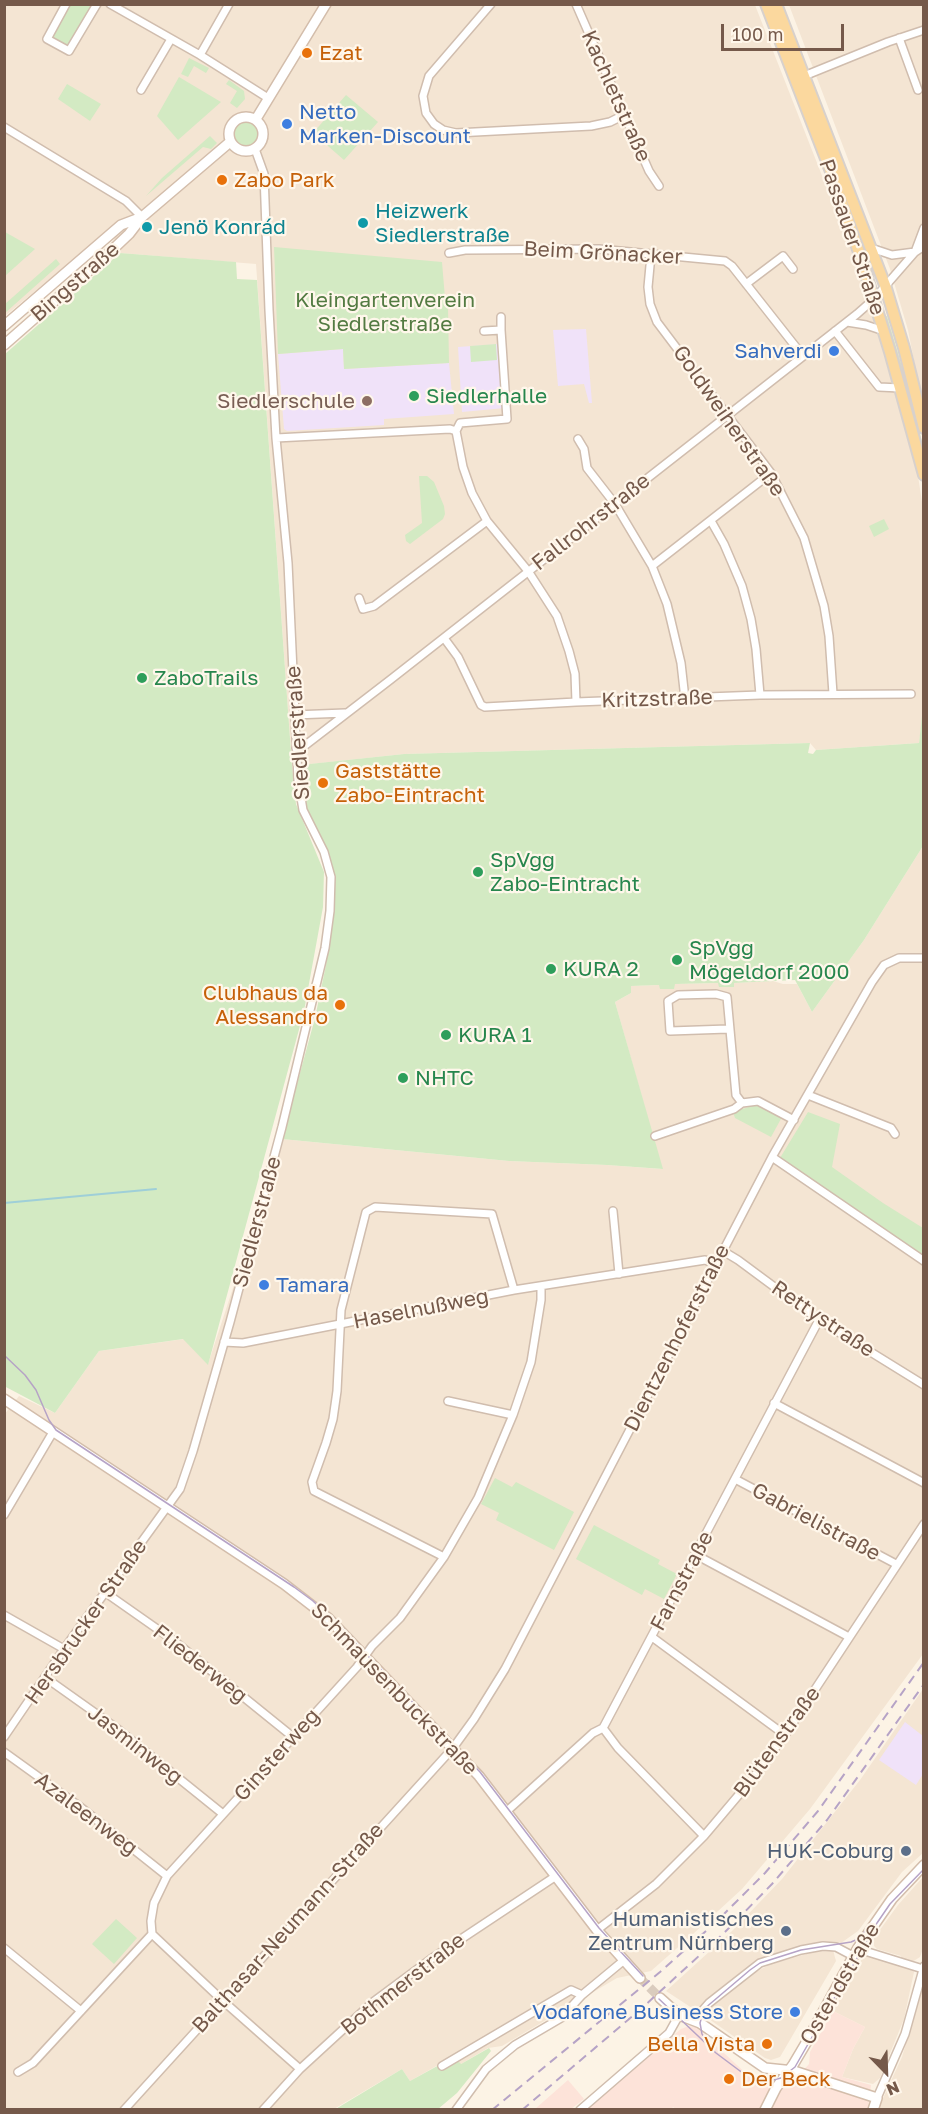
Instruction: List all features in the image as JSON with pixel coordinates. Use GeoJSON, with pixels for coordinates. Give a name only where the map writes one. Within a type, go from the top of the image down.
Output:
{"type":"FeatureCollection","features":[{"type":"Feature","properties":{"kind":"main road","name":"Passauer Straße"},"geometry":{"type":"LineString","coordinates":[[766,4],[830,169],[874,299],[924,475]]}},
{"type":"Feature","properties":{"kind":"main road","name":"Passauer Straße"},"geometry":{"type":"LineString","coordinates":[[776,4],[885,285],[924,428]]}},
{"type":"Feature","properties":{"kind":"street"},"geometry":{"type":"LineString","coordinates":[[66,4],[47,39],[69,51],[97,4]]}},
{"type":"Feature","properties":{"kind":"street"},"geometry":{"type":"LineString","coordinates":[[110,4],[200,55],[268,98]]}},
{"type":"Feature","properties":{"kind":"street"},"geometry":{"type":"LineString","coordinates":[[200,55],[229,4]]}},
{"type":"Feature","properties":{"kind":"street"},"geometry":{"type":"LineString","coordinates":[[256,119],[326,4]]}},
{"type":"Feature","properties":{"kind":"street"},"geometry":{"type":"LineString","coordinates":[[491,4],[429,76],[424,87],[423,101],[426,112],[434,124],[443,130],[456,133],[591,126],[610,122],[624,115]]}},
{"type":"Feature","properties":{"kind":"street","name":"Kachletstraße"},"geometry":{"type":"LineString","coordinates":[[576,4],[649,171],[660,186]]}},
{"type":"Feature","properties":{"kind":"street"},"geometry":{"type":"LineString","coordinates":[[804,76],[924,30]]}},
{"type":"Feature","properties":{"kind":"street"},"geometry":{"type":"LineString","coordinates":[[899,38],[918,90]]}},
{"type":"Feature","properties":{"kind":"street"},"geometry":{"type":"LineString","coordinates":[[141,90],[171,39]]}},
{"type":"Feature","properties":{"kind":"street"},"geometry":{"type":"LineString","coordinates":[[244,116],[256,119],[262,126],[261,142],[255,149],[242,151],[237,149],[230,142],[229,130],[234,121],[244,116]]}},
{"type":"Feature","properties":{"kind":"street"},"geometry":{"type":"LineString","coordinates":[[4,127],[126,201],[142,217]]}},
{"type":"Feature","properties":{"kind":"street","name":"Bingstraße"},"geometry":{"type":"LineString","coordinates":[[4,345],[109,253],[129,234],[142,217],[230,142]]}},
{"type":"Feature","properties":{"kind":"street","name":"Siedlerstraße"},"geometry":{"type":"LineString","coordinates":[[167,1506],[177,1495],[188,1468],[224,1342],[285,1116],[315,995],[328,928],[331,877],[324,852],[303,810],[299,792],[288,563],[276,438],[265,245],[264,174],[255,149]]}},
{"type":"Feature","properties":{"kind":"street","name":"Bingstraße"},"geometry":{"type":"LineString","coordinates":[[4,326],[121,225],[142,217]]}},
{"type":"Feature","properties":{"kind":"street","name":"Fallrohrstraße"},"geometry":{"type":"LineString","coordinates":[[915,252],[924,228]]}},
{"type":"Feature","properties":{"kind":"street","name":"Fallrohrstraße"},"geometry":{"type":"LineString","coordinates":[[296,748],[303,747],[730,416],[874,299],[915,252],[924,246]]}},
{"type":"Feature","properties":{"kind":"street"},"geometry":{"type":"LineString","coordinates":[[872,248],[892,255],[915,252]]}},
{"type":"Feature","properties":{"kind":"street","name":"Beim Grönacker"},"geometry":{"type":"LineString","coordinates":[[449,253],[465,250],[599,249],[725,261],[732,266],[802,356]]}},
{"type":"Feature","properties":{"kind":"street","name":"Goldweiherstraße"},"geometry":{"type":"LineString","coordinates":[[651,255],[648,287],[650,304],[657,322],[771,473],[804,538],[824,606],[829,636],[833,694]]}},
{"type":"Feature","properties":{"kind":"street"},"geometry":{"type":"LineString","coordinates":[[746,284],[783,256],[793,269]]}},
{"type":"Feature","properties":{"kind":"street"},"geometry":{"type":"LineString","coordinates":[[501,317],[507,419],[460,423],[456,431],[472,493],[487,521],[528,571],[557,616],[575,674],[576,702]]}},
{"type":"Feature","properties":{"kind":"street"},"geometry":{"type":"LineString","coordinates":[[847,322],[884,331]]}},
{"type":"Feature","properties":{"kind":"street"},"geometry":{"type":"LineString","coordinates":[[484,331],[501,330]]}},
{"type":"Feature","properties":{"kind":"street"},"geometry":{"type":"LineString","coordinates":[[835,331],[879,387],[900,388]]}},
{"type":"Feature","properties":{"kind":"street"},"geometry":{"type":"LineString","coordinates":[[276,438],[450,429],[456,431]]}},
{"type":"Feature","properties":{"kind":"street"},"geometry":{"type":"LineString","coordinates":[[578,439],[584,449],[587,468],[615,504],[652,566],[667,603],[681,663],[685,699]]}},
{"type":"Feature","properties":{"kind":"street"},"geometry":{"type":"LineString","coordinates":[[652,566],[771,473]]}},
{"type":"Feature","properties":{"kind":"street"},"geometry":{"type":"LineString","coordinates":[[359,598],[363,609],[375,606],[487,521]]}},
{"type":"Feature","properties":{"kind":"street"},"geometry":{"type":"LineString","coordinates":[[711,521],[724,544],[742,586],[756,649],[760,695]]}},
{"type":"Feature","properties":{"kind":"street","name":"Kritzstraße"},"geometry":{"type":"LineString","coordinates":[[444,638],[458,657],[480,705],[485,707],[760,695],[911,694]]}},
{"type":"Feature","properties":{"kind":"street"},"geometry":{"type":"LineString","coordinates":[[294,715],[348,712]]}},
{"type":"Feature","properties":{"kind":"street","name":"Dientzenhoferstraße"},"geometry":{"type":"LineString","coordinates":[[453,1748],[505,1669],[772,1157],[872,982],[884,965],[899,958],[924,958]]}},
{"type":"Feature","properties":{"kind":"street"},"geometry":{"type":"LineString","coordinates":[[728,1029],[670,1031],[668,1001],[678,995],[716,994],[727,997],[728,1029],[736,1095],[742,1103]]}},
{"type":"Feature","properties":{"kind":"street"},"geometry":{"type":"LineString","coordinates":[[808,1095],[891,1128],[895,1134]]}},
{"type":"Feature","properties":{"kind":"street"},"geometry":{"type":"LineString","coordinates":[[656,1136],[734,1108],[742,1103],[758,1101],[794,1120]]}},
{"type":"Feature","properties":{"kind":"street"},"geometry":{"type":"LineString","coordinates":[[772,1157],[924,1261]]}},
{"type":"Feature","properties":{"kind":"street"},"geometry":{"type":"LineString","coordinates":[[444,1557],[314,1491],[312,1482],[326,1443],[338,1391],[340,1310],[366,1212],[375,1207],[492,1214],[514,1290]]}},
{"type":"Feature","properties":{"kind":"street"},"geometry":{"type":"LineString","coordinates":[[613,1211],[619,1274]]}},
{"type":"Feature","properties":{"kind":"street","name":"Rettystraße"},"geometry":{"type":"LineString","coordinates":[[723,1251],[819,1320],[924,1385]]}},
{"type":"Feature","properties":{"kind":"street","name":"Haselnußweg"},"geometry":{"type":"LineString","coordinates":[[224,1342],[243,1343],[514,1290],[705,1260],[716,1264]]}},
{"type":"Feature","properties":{"kind":"street","name":"Ginsterweg"},"geometry":{"type":"LineString","coordinates":[[152,1934],[154,1903],[167,1876],[357,1667],[409,1607],[444,1557],[478,1498],[513,1415],[531,1362],[542,1287]]}},
{"type":"Feature","properties":{"kind":"street","name":"Farnstraße"},"geometry":{"type":"LineString","coordinates":[[507,1811],[593,1733],[603,1728],[819,1320]]}},
{"type":"Feature","properties":{"kind":"street","name":"Schmausenbuckstraße"},"geometry":{"type":"LineString","coordinates":[[4,1399],[306,1599],[328,1618],[479,1776],[597,1930],[640,1978]]}},
{"type":"Feature","properties":{"kind":"street"},"geometry":{"type":"LineString","coordinates":[[448,1401],[513,1415]]}},
{"type":"Feature","properties":{"kind":"street"},"geometry":{"type":"LineString","coordinates":[[774,1403],[924,1484]]}},
{"type":"Feature","properties":{"kind":"street"},"geometry":{"type":"LineString","coordinates":[[4,1515],[53,1432]]}},
{"type":"Feature","properties":{"kind":"street","name":"Gabrielistraße"},"geometry":{"type":"LineString","coordinates":[[735,1479],[896,1564]]}},
{"type":"Feature","properties":{"kind":"street","name":"Hersbrucker Straße"},"geometry":{"type":"LineString","coordinates":[[4,1737],[167,1506]]}},
{"type":"Feature","properties":{"kind":"street","name":"Blütenstraße"},"geometry":{"type":"LineString","coordinates":[[597,1930],[656,1884],[704,1836],[753,1778],[785,1735],[924,1524]]}},
{"type":"Feature","properties":{"kind":"street"},"geometry":{"type":"LineString","coordinates":[[696,1555],[849,1637]]}},
{"type":"Feature","properties":{"kind":"street","name":"Fliederweg"},"geometry":{"type":"LineString","coordinates":[[106,1593],[173,1640],[293,1737]]}},
{"type":"Feature","properties":{"kind":"street"},"geometry":{"type":"LineString","coordinates":[[4,1615],[64,1649]]}},
{"type":"Feature","properties":{"kind":"street"},"geometry":{"type":"LineString","coordinates":[[652,1637],[785,1735]]}},
{"type":"Feature","properties":{"kind":"street","name":"Jasminweg"},"geometry":{"type":"LineString","coordinates":[[46,1678],[115,1727],[223,1814]]}},
{"type":"Feature","properties":{"kind":"street"},"geometry":{"type":"LineString","coordinates":[[603,1728],[618,1748],[704,1836]]}},
{"type":"Feature","properties":{"kind":"street","name":"Balthasar-Neumann-Straße"},"geometry":{"type":"LineString","coordinates":[[124,2109],[453,1748]]}},
{"type":"Feature","properties":{"kind":"street","name":"Azaleenweg"},"geometry":{"type":"LineString","coordinates":[[4,1752],[79,1806],[167,1876]]}},
{"type":"Feature","properties":{"kind":"street","name":"Ostendstraße"},"geometry":{"type":"LineString","coordinates":[[765,2109],[856,1952],[892,1899],[924,1865]]}},
{"type":"Feature","properties":{"kind":"street","name":"Bothmerstraße"},"geometry":{"type":"LineString","coordinates":[[263,2109],[300,2069],[373,2002],[447,1948],[556,1876]]}},
{"type":"Feature","properties":{"kind":"street"},"geometry":{"type":"LineString","coordinates":[[18,2072],[33,2063],[152,1934],[300,2069]]}},
{"type":"Feature","properties":{"kind":"street"},"geometry":{"type":"LineString","coordinates":[[694,2019],[718,1995],[760,1963],[801,1950],[824,1946],[836,1947],[856,1952],[868,1952],[923,1968],[905,2034],[873,2109]]}},
{"type":"Feature","properties":{"kind":"street"},"geometry":{"type":"LineString","coordinates":[[4,1948],[81,2011]]}},
{"type":"Feature","properties":{"kind":"street"},"geometry":{"type":"LineString","coordinates":[[456,2109],[486,2069],[514,2045],[561,2018],[582,1995],[623,1961]]}},
{"type":"Feature","properties":{"kind":"street"},"geometry":{"type":"LineString","coordinates":[[442,2066],[571,1990],[582,1995]]}},
{"type":"Feature","properties":{"kind":"street"},"geometry":{"type":"LineString","coordinates":[[660,1998],[679,2015],[694,2019],[765,2068],[789,2070],[877,2098]]}},
{"type":"Feature","properties":{"kind":"street"},"geometry":{"type":"LineString","coordinates":[[580,2109],[669,2033],[679,2015]]}},
{"type":"Feature","properties":{"kind":"shaded area"},"geometry":{"type":"Polygon","coordinates":[[[5,5],[755,5],[863,280],[916,463],[924,515],[924,707],[919,743],[816,750],[810,743],[404,754],[292,766],[256,264],[120,253],[110,229],[5,316],[5,5]]]}},
{"type":"Feature","properties":{"kind":"shaded area"},"geometry":{"type":"Polygon","coordinates":[[[789,5],[923,5],[923,406],[908,330],[890,269],[789,5]]]}},
{"type":"Feature","properties":{"kind":"shaded area"},"geometry":{"type":"Polygon","coordinates":[[[586,329],[592,403],[589,403],[584,384],[558,386],[553,330],[586,329]]]}},
{"type":"Feature","properties":{"kind":"shaded area"},"geometry":{"type":"Polygon","coordinates":[[[500,344],[505,408],[462,412],[458,347],[500,344]]]}},
{"type":"Feature","properties":{"kind":"shaded area","name":"Siedlerschule"},"geometry":{"type":"Polygon","coordinates":[[[343,349],[344,369],[449,363],[454,414],[384,419],[384,425],[287,431],[284,429],[278,354],[343,349]]]}},
{"type":"Feature","properties":{"kind":"shaded area"},"geometry":{"type":"Polygon","coordinates":[[[923,846],[923,1654],[810,1809],[742,1889],[651,1971],[617,1978],[502,2046],[488,2048],[461,2064],[440,2064],[410,2081],[402,2069],[334,2109],[5,2109],[4,1415],[19,1396],[55,1413],[99,1351],[184,1339],[208,1364],[282,1139],[509,1161],[662,1169],[615,1002],[631,993],[631,986],[660,985],[674,988],[674,984],[719,983],[719,987],[733,987],[734,983],[773,981],[797,984],[812,1012],[864,940],[923,846]]]}},
{"type":"Feature","properties":{"kind":"shaded area"},"geometry":{"type":"Polygon","coordinates":[[[923,1689],[923,1853],[902,1872],[858,1931],[841,1943],[825,1942],[777,1954],[697,2009],[666,1991],[732,1931],[782,1879],[860,1780],[923,1689]]]}},
{"type":"Feature","properties":{"kind":"shaded area"},"geometry":{"type":"Polygon","coordinates":[[[905,1722],[923,1736],[923,1774],[916,1785],[879,1760],[905,1722]]]}},
{"type":"Feature","properties":{"kind":"shaded area"},"geometry":{"type":"Polygon","coordinates":[[[923,1877],[924,1946],[920,1957],[912,1962],[877,1949],[874,1946],[874,1938],[898,1905],[923,1877]]]}},
{"type":"Feature","properties":{"kind":"shaded area"},"geometry":{"type":"Polygon","coordinates":[[[818,1948],[833,1950],[836,1961],[780,2057],[771,2060],[765,2058],[706,2017],[706,2011],[744,1978],[771,1964],[817,1951],[818,1948]]]}},
{"type":"Feature","properties":{"kind":"shaded area"},"geometry":{"type":"Polygon","coordinates":[[[864,1955],[914,1972],[904,2019],[880,2078],[873,2084],[842,2077],[865,2027],[833,2011],[864,1955]]]}},
{"type":"Feature","properties":{"kind":"shaded area"},"geometry":{"type":"Polygon","coordinates":[[[923,1986],[923,2109],[878,2109],[902,2057],[923,1986]]]}},
{"type":"Feature","properties":{"kind":"shaded area"},"geometry":{"type":"Polygon","coordinates":[[[833,2011],[865,2027],[842,2077],[871,2085],[868,2109],[677,2110],[673,2107],[671,2110],[584,2110],[681,2029],[689,2026],[696,2027],[753,2080],[795,2080],[809,2064],[810,2052],[833,2011]]]}},
{"type":"Feature","properties":{"kind":"shaded area"},"geometry":{"type":"Polygon","coordinates":[[[568,2080],[584,2099],[571,2109],[535,2109],[568,2080]]]}},
{"type":"Feature","properties":{"kind":"green space"},"geometry":{"type":"Polygon","coordinates":[[[69,5],[94,5],[69,48],[51,37],[69,5]]]}},
{"type":"Feature","properties":{"kind":"green space"},"geometry":{"type":"Polygon","coordinates":[[[189,58],[209,68],[206,73],[194,66],[188,77],[181,74],[189,58]]]}},
{"type":"Feature","properties":{"kind":"green space"},"geometry":{"type":"Polygon","coordinates":[[[179,77],[221,102],[178,140],[157,116],[179,77]]]}},
{"type":"Feature","properties":{"kind":"green space"},"geometry":{"type":"Polygon","coordinates":[[[229,80],[244,91],[245,99],[237,108],[230,103],[237,91],[226,84],[229,80]]]}},
{"type":"Feature","properties":{"kind":"green space"},"geometry":{"type":"Polygon","coordinates":[[[67,84],[101,104],[90,121],[58,99],[67,84]]]}},
{"type":"Feature","properties":{"kind":"green space"},"geometry":{"type":"Polygon","coordinates":[[[346,95],[378,122],[344,160],[313,133],[346,95]]]}},
{"type":"Feature","properties":{"kind":"green space"},"geometry":{"type":"Polygon","coordinates":[[[246,120],[255,124],[259,133],[255,142],[246,146],[237,142],[233,133],[237,124],[246,120]]]}},
{"type":"Feature","properties":{"kind":"green space"},"geometry":{"type":"Polygon","coordinates":[[[210,136],[217,143],[211,149],[203,147],[146,196],[162,178],[210,136]]]}},
{"type":"Feature","properties":{"kind":"green space"},"geometry":{"type":"Polygon","coordinates":[[[5,232],[35,249],[5,276],[5,232]]]}},
{"type":"Feature","properties":{"kind":"green space","name":"Kleingartenverein Siedlerstraße"},"geometry":{"type":"Polygon","coordinates":[[[274,247],[442,262],[448,308],[449,363],[344,369],[343,349],[278,354],[274,247]]]}},
{"type":"Feature","properties":{"kind":"green space"},"geometry":{"type":"Polygon","coordinates":[[[120,253],[236,262],[237,279],[257,280],[296,804],[324,872],[323,907],[304,1011],[208,1365],[183,1339],[99,1351],[55,1413],[4,1386],[5,354],[120,253]]]}},
{"type":"Feature","properties":{"kind":"green space"},"geometry":{"type":"Polygon","coordinates":[[[56,259],[60,264],[5,313],[5,304],[56,259]]]}},
{"type":"Feature","properties":{"kind":"green space"},"geometry":{"type":"Polygon","coordinates":[[[887,316],[912,400],[923,446],[923,457],[884,317],[887,316]]]}},
{"type":"Feature","properties":{"kind":"green space"},"geometry":{"type":"Polygon","coordinates":[[[496,344],[497,360],[471,362],[470,346],[496,344]]]}},
{"type":"Feature","properties":{"kind":"green space"},"geometry":{"type":"Polygon","coordinates":[[[419,476],[427,476],[434,482],[445,514],[443,519],[410,544],[406,541],[405,535],[422,523],[419,476]]]}},
{"type":"Feature","properties":{"kind":"green space"},"geometry":{"type":"Polygon","coordinates":[[[884,519],[889,529],[874,537],[869,526],[884,519]]]}},
{"type":"Feature","properties":{"kind":"green space"},"geometry":{"type":"Polygon","coordinates":[[[923,707],[923,846],[864,940],[812,1012],[795,980],[734,983],[734,987],[719,987],[718,983],[675,984],[674,989],[660,989],[659,985],[631,986],[631,993],[615,1002],[663,1169],[509,1161],[282,1139],[315,1018],[326,965],[335,888],[329,857],[306,809],[301,786],[300,765],[404,754],[810,743],[808,753],[813,754],[816,750],[919,743],[923,707]]]}},
{"type":"Feature","properties":{"kind":"green space"},"geometry":{"type":"Polygon","coordinates":[[[755,1105],[782,1117],[771,1137],[735,1118],[733,1112],[755,1105]]]}},
{"type":"Feature","properties":{"kind":"green space"},"geometry":{"type":"Polygon","coordinates":[[[808,1112],[840,1124],[832,1167],[923,1228],[923,1255],[780,1158],[808,1112]]]}},
{"type":"Feature","properties":{"kind":"green space"},"geometry":{"type":"Polygon","coordinates":[[[495,1478],[512,1487],[516,1482],[574,1512],[554,1550],[496,1520],[499,1513],[481,1504],[495,1478]]]}},
{"type":"Feature","properties":{"kind":"green space"},"geometry":{"type":"Polygon","coordinates":[[[594,1525],[660,1560],[658,1564],[677,1574],[664,1599],[645,1589],[642,1595],[576,1559],[594,1525]]]}},
{"type":"Feature","properties":{"kind":"green space"},"geometry":{"type":"Polygon","coordinates":[[[116,1919],[137,1938],[114,1964],[92,1944],[116,1919]]]}},
{"type":"Feature","properties":{"kind":"green space"},"geometry":{"type":"Polygon","coordinates":[[[489,2048],[491,2051],[457,2093],[438,2109],[334,2110],[402,2069],[410,2081],[441,2064],[457,2060],[461,2064],[489,2048]]]}},
{"type":"Feature","properties":{"kind":"waterway"},"geometry":{"type":"LineString","coordinates":[[4,1203],[156,1189]]}},
{"type":"Feature","properties":{"kind":"tunnel"},"geometry":{"type":"LineString","coordinates":[[640,1978],[660,1998]]}},
{"type":"Feature","properties":{"kind":"tram line"},"geometry":{"type":"LineString","coordinates":[[4,1355],[25,1375],[36,1390],[56,1430],[294,1587],[313,1601],[339,1626],[480,1772],[599,1928],[643,1976]]}},
{"type":"Feature","properties":{"kind":"tram line"},"geometry":{"type":"LineString","coordinates":[[659,1999],[716,2053],[740,2071],[762,2081],[781,2078],[795,2067],[877,1923],[890,1904],[924,1869]]}},
{"type":"Feature","properties":{"kind":"tram line"},"geometry":{"type":"LineString","coordinates":[[706,2041],[700,2023],[704,2009],[760,1963],[801,1950],[851,1942],[858,1939],[867,1929]]}},
{"type":"Feature","properties":{"kind":"railway"},"geometry":{"type":"LineString","coordinates":[[492,2110],[660,1972],[715,1923],[765,1873],[818,1811],[924,1662]]}},
{"type":"Feature","properties":{"kind":"railway"},"geometry":{"type":"LineString","coordinates":[[522,2110],[642,2008],[724,1933],[772,1884],[827,1820],[924,1684]]}},
{"type":"Feature","properties":{"kind":"place","name":"Ezat"},"geometry":{"type":"Point","coordinates":[307,53]}},
{"type":"Feature","properties":{"kind":"place","name":"Netto Marken-Discount"},"geometry":{"type":"Point","coordinates":[287,124]}},
{"type":"Feature","properties":{"kind":"place","name":"Zabo Park"},"geometry":{"type":"Point","coordinates":[222,180]}},
{"type":"Feature","properties":{"kind":"place","name":"Heizwerk Siedlerstraße"},"geometry":{"type":"Point","coordinates":[363,223]}},
{"type":"Feature","properties":{"kind":"place","name":"Jenö Konrád"},"geometry":{"type":"Point","coordinates":[147,227]}},
{"type":"Feature","properties":{"kind":"place","name":"Sahverdi"},"geometry":{"type":"Point","coordinates":[834,351]}},
{"type":"Feature","properties":{"kind":"place","name":"Siedlerhalle"},"geometry":{"type":"Point","coordinates":[414,396]}},
{"type":"Feature","properties":{"kind":"place","name":"Siedlerschule"},"geometry":{"type":"Point","coordinates":[367,401]}},
{"type":"Feature","properties":{"kind":"place","name":"ZaboTrails"},"geometry":{"type":"Point","coordinates":[142,678]}},
{"type":"Feature","properties":{"kind":"place","name":"Gaststätte Zabo-Eintracht"},"geometry":{"type":"Point","coordinates":[323,783]}},
{"type":"Feature","properties":{"kind":"place","name":"SpVgg Zabo-Eintracht"},"geometry":{"type":"Point","coordinates":[478,872]}},
{"type":"Feature","properties":{"kind":"place","name":"SpVgg Mögeldorf 2000"},"geometry":{"type":"Point","coordinates":[677,960]}},
{"type":"Feature","properties":{"kind":"place","name":"KURA 2"},"geometry":{"type":"Point","coordinates":[551,969]}},
{"type":"Feature","properties":{"kind":"place","name":"Clubhaus da Alessandro"},"geometry":{"type":"Point","coordinates":[340,1005]}},
{"type":"Feature","properties":{"kind":"place","name":"KURA 1"},"geometry":{"type":"Point","coordinates":[446,1035]}},
{"type":"Feature","properties":{"kind":"place","name":"NHTC"},"geometry":{"type":"Point","coordinates":[403,1078]}},
{"type":"Feature","properties":{"kind":"place","name":"Tamara"},"geometry":{"type":"Point","coordinates":[264,1285]}},
{"type":"Feature","properties":{"kind":"place","name":"HUK-Coburg"},"geometry":{"type":"Point","coordinates":[906,1851]}},
{"type":"Feature","properties":{"kind":"place","name":"Humanistisches Zentrum Nürnberg"},"geometry":{"type":"Point","coordinates":[786,1931]}},
{"type":"Feature","properties":{"kind":"place","name":"Vodafone Business Store"},"geometry":{"type":"Point","coordinates":[795,2012]}},
{"type":"Feature","properties":{"kind":"place","name":"Bella Vista"},"geometry":{"type":"Point","coordinates":[767,2044]}},
{"type":"Feature","properties":{"kind":"place","name":"Der Beck"},"geometry":{"type":"Point","coordinates":[729,2079]}}]}
